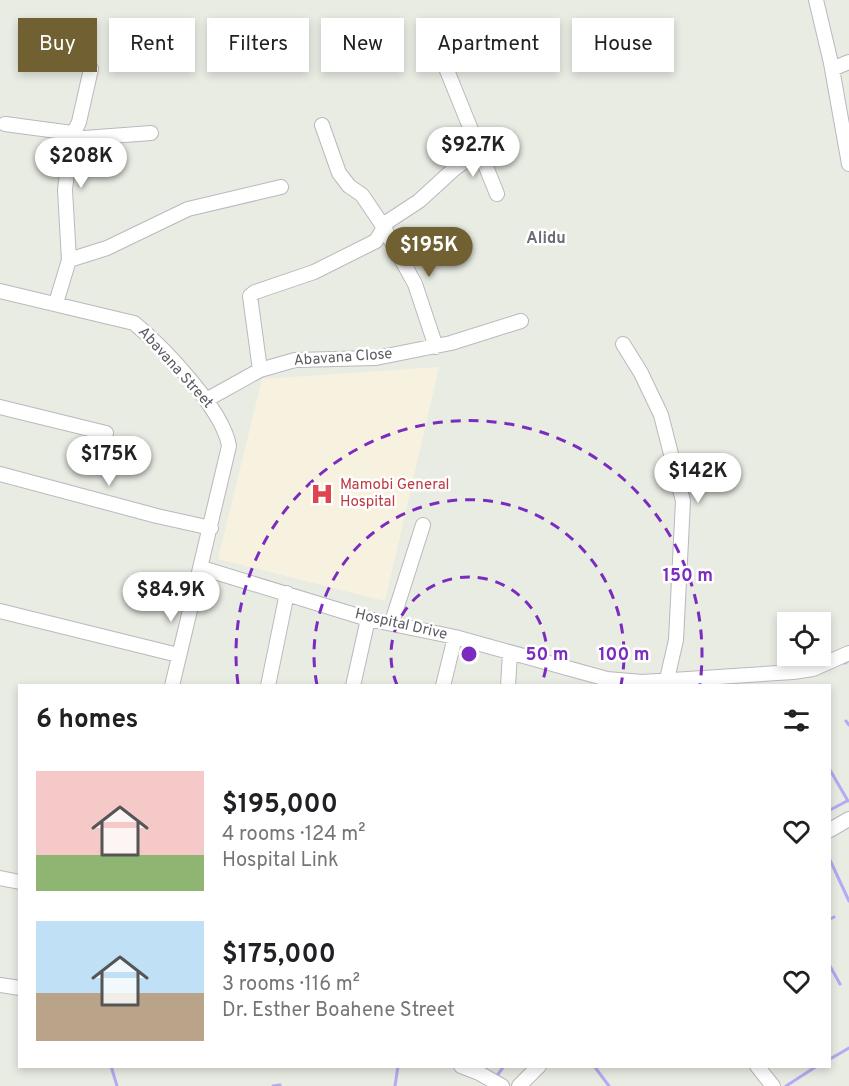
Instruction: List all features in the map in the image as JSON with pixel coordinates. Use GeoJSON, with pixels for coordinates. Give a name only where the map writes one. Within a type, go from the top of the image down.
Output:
{"type":"FeatureCollection","features":[{"type":"Feature","properties":{"kind":"street"},"geometry":{"type":"LineString","coordinates":[[816,0],[832,69],[849,164]]}},
{"type":"Feature","properties":{"kind":"street"},"geometry":{"type":"LineString","coordinates":[[832,69],[849,62]]}},
{"type":"Feature","properties":{"kind":"street"},"geometry":{"type":"LineString","coordinates":[[56,303],[69,260],[65,190],[71,136],[79,122],[90,72]]}},
{"type":"Feature","properties":{"kind":"street"},"geometry":{"type":"LineString","coordinates":[[448,72],[497,194]]}},
{"type":"Feature","properties":{"kind":"street"},"geometry":{"type":"LineString","coordinates":[[5,124],[71,136],[152,133]]}},
{"type":"Feature","properties":{"kind":"street"},"geometry":{"type":"LineString","coordinates":[[322,125],[339,173],[349,186],[362,195],[383,226],[420,297],[436,347]]}},
{"type":"Feature","properties":{"kind":"street"},"geometry":{"type":"LineString","coordinates":[[260,370],[250,296],[255,292],[314,272],[376,241],[383,226],[419,201],[454,169],[479,151]]}},
{"type":"Feature","properties":{"kind":"street"},"geometry":{"type":"LineString","coordinates":[[69,260],[107,248],[188,209],[281,187]]}},
{"type":"Feature","properties":{"kind":"street","name":"Abavana Street"},"geometry":{"type":"LineString","coordinates":[[0,291],[134,323],[151,337],[206,400],[226,433],[229,446],[202,568],[172,684]]}},
{"type":"Feature","properties":{"kind":"street","name":"Abavana Close"},"geometry":{"type":"LineString","coordinates":[[206,400],[260,370],[295,360],[376,358],[436,347],[521,321]]}},
{"type":"Feature","properties":{"kind":"street"},"geometry":{"type":"LineString","coordinates":[[622,344],[641,373],[661,416],[682,501],[676,640],[661,682]]}},
{"type":"Feature","properties":{"kind":"street"},"geometry":{"type":"LineString","coordinates":[[0,407],[106,434]]}},
{"type":"Feature","properties":{"kind":"street"},"geometry":{"type":"LineString","coordinates":[[0,474],[211,528]]}},
{"type":"Feature","properties":{"kind":"street"},"geometry":{"type":"LineString","coordinates":[[392,622],[423,525]]}},
{"type":"Feature","properties":{"kind":"street","name":"Hospital Drive"},"geometry":{"type":"LineString","coordinates":[[202,568],[368,619],[392,622],[454,637],[607,679],[661,682],[802,671],[849,653]]}},
{"type":"Feature","properties":{"kind":"street"},"geometry":{"type":"LineString","coordinates":[[268,684],[287,593]]}},
{"type":"Feature","properties":{"kind":"street"},"geometry":{"type":"LineString","coordinates":[[0,611],[178,655]]}},
{"type":"Feature","properties":{"kind":"street"},"geometry":{"type":"LineString","coordinates":[[353,684],[368,619]]}},
{"type":"Feature","properties":{"kind":"street"},"geometry":{"type":"LineString","coordinates":[[443,684],[454,637]]}},
{"type":"Feature","properties":{"kind":"street"},"geometry":{"type":"LineString","coordinates":[[508,684],[510,653]]}},
{"type":"Feature","properties":{"kind":"street"},"geometry":{"type":"LineString","coordinates":[[831,829],[849,819]]}},
{"type":"Feature","properties":{"kind":"street"},"geometry":{"type":"LineString","coordinates":[[0,879],[18,882]]}},
{"type":"Feature","properties":{"kind":"street"},"geometry":{"type":"LineString","coordinates":[[0,985],[18,988]]}},
{"type":"Feature","properties":{"kind":"street"},"geometry":{"type":"LineString","coordinates":[[467,1068],[500,1084]]}},
{"type":"Feature","properties":{"kind":"street"},"geometry":{"type":"LineString","coordinates":[[519,1086],[537,1068]]}},
{"type":"Feature","properties":{"kind":"street"},"geometry":{"type":"LineString","coordinates":[[759,1068],[773,1086]]}},
{"type":"Feature","properties":{"kind":"shaded area","name":"Mamobi General Hospital"},"geometry":{"type":"Polygon","coordinates":[[[439,367],[385,601],[218,559],[262,379],[439,367]]]}},
{"type":"Feature","properties":{"kind":"waterway"},"geometry":{"type":"LineString","coordinates":[[845,663],[849,660]]}},
{"type":"Feature","properties":{"kind":"waterway"},"geometry":{"type":"LineString","coordinates":[[846,721],[849,725]]}},
{"type":"Feature","properties":{"kind":"waterway"},"geometry":{"type":"LineString","coordinates":[[831,772],[848,801]]}},
{"type":"Feature","properties":{"kind":"waterway"},"geometry":{"type":"LineString","coordinates":[[831,809],[847,801]]}},
{"type":"Feature","properties":{"kind":"waterway"},"geometry":{"type":"LineString","coordinates":[[831,862],[849,901]]}},
{"type":"Feature","properties":{"kind":"waterway"},"geometry":{"type":"LineString","coordinates":[[831,968],[840,984]]}},
{"type":"Feature","properties":{"kind":"waterway"},"geometry":{"type":"LineString","coordinates":[[831,1058],[849,1048]]}},
{"type":"Feature","properties":{"kind":"waterway"},"geometry":{"type":"LineString","coordinates":[[112,1068],[117,1086]]}},
{"type":"Feature","properties":{"kind":"waterway"},"geometry":{"type":"LineString","coordinates":[[395,1086],[398,1068]]}},
{"type":"Feature","properties":{"kind":"waterway"},"geometry":{"type":"LineString","coordinates":[[496,1077],[503,1068]]}},
{"type":"Feature","properties":{"kind":"waterway"},"geometry":{"type":"LineString","coordinates":[[596,1068],[609,1086]]}},
{"type":"Feature","properties":{"kind":"waterway"},"geometry":{"type":"LineString","coordinates":[[786,1086],[814,1068]]}},
{"type":"Feature","properties":{"kind":"waterway"},"geometry":{"type":"LineString","coordinates":[[273,1086],[280,1085]]}},
{"type":"Feature","properties":{"kind":"place","name":"Mamobi General Hospital"},"geometry":{"type":"Point","coordinates":[322,494]}},
{"type":"Feature","properties":{"kind":"district","name":"Alidu"},"geometry":{"type":"Point","coordinates":[546,239]}}]}
